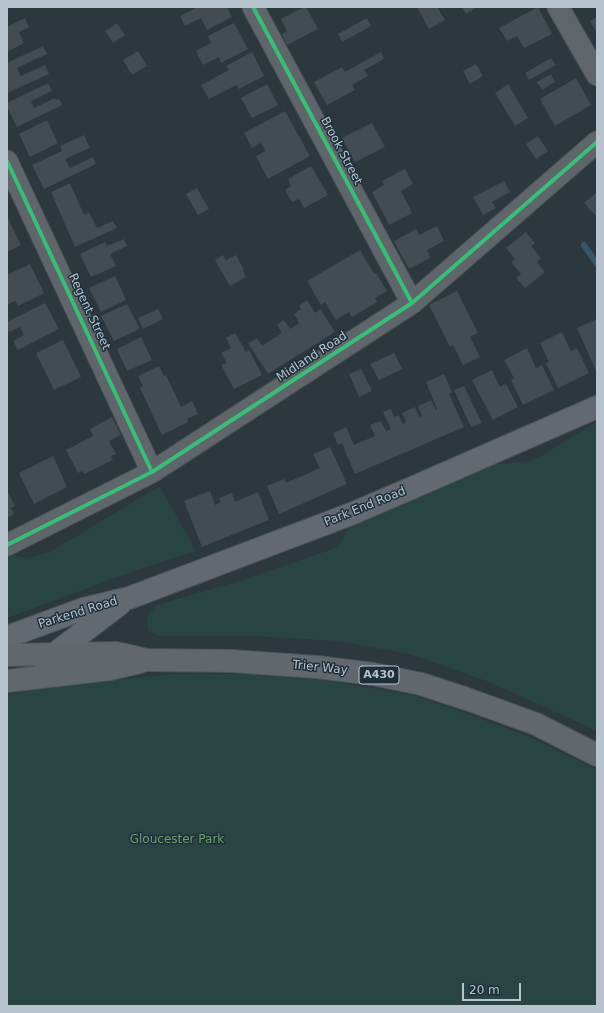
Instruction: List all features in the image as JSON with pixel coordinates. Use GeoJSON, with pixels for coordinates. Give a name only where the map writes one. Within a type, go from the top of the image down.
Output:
{"type":"FeatureCollection","features":[{"type":"Feature","properties":{"kind":"main road","name":"Park End Road"},"geometry":{"type":"LineString","coordinates":[[129,598],[351,514],[597,407]]}},
{"type":"Feature","properties":{"kind":"main road","name":"Parkend Road"},"geometry":{"type":"LineString","coordinates":[[7,637],[83,609],[129,598]]}},
{"type":"Feature","properties":{"kind":"main road","name":"Parkend Road"},"geometry":{"type":"LineString","coordinates":[[54,654],[84,630],[129,598]]}},
{"type":"Feature","properties":{"kind":"main road","name":"Trier Way"},"geometry":{"type":"LineString","coordinates":[[7,655],[116,653],[147,660],[232,661],[317,666],[373,674],[421,684],[467,699],[536,724],[597,755]]}},
{"type":"Feature","properties":{"kind":"main road","name":"Trier Way"},"geometry":{"type":"LineString","coordinates":[[14,680],[54,654]]}},
{"type":"Feature","properties":{"kind":"main road","name":"Trier Way"},"geometry":{"type":"LineString","coordinates":[[14,680],[110,669],[147,660]]}},
{"type":"Feature","properties":{"kind":"street","name":"Brook Street"},"geometry":{"type":"LineString","coordinates":[[253,7],[412,304]]}},
{"type":"Feature","properties":{"kind":"street"},"geometry":{"type":"LineString","coordinates":[[558,7],[597,75]]}},
{"type":"Feature","properties":{"kind":"street","name":"Midland Road"},"geometry":{"type":"LineString","coordinates":[[7,545],[152,472],[412,304],[597,142]]}},
{"type":"Feature","properties":{"kind":"street","name":"Regent Street"},"geometry":{"type":"LineString","coordinates":[[7,161],[152,472]]}},
{"type":"Feature","properties":{"kind":"green space"},"geometry":{"type":"Polygon","coordinates":[[[597,422],[597,731],[489,682],[409,654],[337,641],[251,636],[158,636],[148,630],[147,616],[157,605],[239,581],[338,547],[347,530],[366,520],[444,483],[497,464],[530,461],[543,455],[597,422]]]}},
{"type":"Feature","properties":{"kind":"green space"},"geometry":{"type":"Polygon","coordinates":[[[160,486],[196,551],[137,570],[7,618],[7,557],[11,555],[29,558],[50,552],[160,486]]]}},
{"type":"Feature","properties":{"kind":"green space","name":"Gloucester Park"},"geometry":{"type":"Polygon","coordinates":[[[253,673],[319,679],[412,695],[523,734],[597,770],[597,1006],[7,1006],[7,694],[55,686],[169,674],[253,673]]]}},
{"type":"Feature","properties":{"kind":"building"},"geometry":{"type":"Polygon","coordinates":[[[198,7],[227,7],[232,17],[207,30],[201,18],[185,26],[180,16],[198,7]]]}},
{"type":"Feature","properties":{"kind":"building"},"geometry":{"type":"Polygon","coordinates":[[[306,7],[318,29],[287,45],[282,34],[287,31],[281,19],[306,7]]]}},
{"type":"Feature","properties":{"kind":"building"},"geometry":{"type":"Polygon","coordinates":[[[417,7],[437,7],[445,20],[429,29],[417,7]]]}},
{"type":"Feature","properties":{"kind":"building"},"geometry":{"type":"Polygon","coordinates":[[[462,7],[478,7],[466,14],[462,7]]]}},
{"type":"Feature","properties":{"kind":"building"},"geometry":{"type":"Polygon","coordinates":[[[538,7],[552,34],[524,48],[517,36],[507,41],[499,28],[538,7]]]}},
{"type":"Feature","properties":{"kind":"building"},"geometry":{"type":"Polygon","coordinates":[[[597,17],[597,33],[590,21],[597,17]]]}},
{"type":"Feature","properties":{"kind":"building"},"geometry":{"type":"Polygon","coordinates":[[[25,18],[29,27],[19,32],[24,43],[7,52],[7,27],[25,18]]]}},
{"type":"Feature","properties":{"kind":"building"},"geometry":{"type":"Polygon","coordinates":[[[367,18],[371,26],[342,42],[338,34],[367,18]]]}},
{"type":"Feature","properties":{"kind":"building"},"geometry":{"type":"Polygon","coordinates":[[[117,23],[125,35],[113,43],[105,31],[117,23]]]}},
{"type":"Feature","properties":{"kind":"building"},"geometry":{"type":"Polygon","coordinates":[[[234,23],[248,49],[221,63],[219,57],[203,65],[196,51],[211,43],[208,36],[234,23]]]}},
{"type":"Feature","properties":{"kind":"building"},"geometry":{"type":"Polygon","coordinates":[[[43,46],[47,54],[17,68],[21,76],[45,65],[49,74],[7,93],[7,63],[43,46]]]}},
{"type":"Feature","properties":{"kind":"building"},"geometry":{"type":"Polygon","coordinates":[[[138,51],[147,66],[132,75],[123,60],[138,51]]]}},
{"type":"Feature","properties":{"kind":"building"},"geometry":{"type":"Polygon","coordinates":[[[252,52],[264,76],[239,89],[236,85],[209,99],[201,85],[229,70],[226,66],[252,52]]]}},
{"type":"Feature","properties":{"kind":"building"},"geometry":{"type":"Polygon","coordinates":[[[381,52],[384,59],[364,70],[368,76],[352,85],[355,90],[327,105],[314,82],[342,67],[345,72],[381,52]]]}},
{"type":"Feature","properties":{"kind":"building"},"geometry":{"type":"Polygon","coordinates":[[[551,58],[556,65],[529,80],[525,73],[551,58]]]}},
{"type":"Feature","properties":{"kind":"building"},"geometry":{"type":"Polygon","coordinates":[[[476,64],[483,76],[470,84],[463,71],[476,64]]]}},
{"type":"Feature","properties":{"kind":"building"},"geometry":{"type":"Polygon","coordinates":[[[551,74],[555,82],[542,90],[537,82],[551,74]]]}},
{"type":"Feature","properties":{"kind":"building"},"geometry":{"type":"Polygon","coordinates":[[[576,78],[591,105],[555,126],[540,99],[576,78]]]}},
{"type":"Feature","properties":{"kind":"building"},"geometry":{"type":"Polygon","coordinates":[[[48,83],[52,91],[31,101],[34,108],[55,98],[56,100],[59,99],[62,105],[17,127],[7,107],[7,103],[48,83]]]}},
{"type":"Feature","properties":{"kind":"building"},"geometry":{"type":"Polygon","coordinates":[[[267,84],[278,105],[252,118],[241,98],[267,84]]]}},
{"type":"Feature","properties":{"kind":"building"},"geometry":{"type":"Polygon","coordinates":[[[508,84],[528,118],[515,126],[495,93],[508,84]]]}},
{"type":"Feature","properties":{"kind":"building"},"geometry":{"type":"Polygon","coordinates":[[[285,111],[310,156],[268,179],[256,156],[266,151],[261,143],[252,148],[244,133],[285,111]]]}},
{"type":"Feature","properties":{"kind":"building"},"geometry":{"type":"Polygon","coordinates":[[[47,120],[58,143],[30,157],[19,134],[47,120]]]}},
{"type":"Feature","properties":{"kind":"building"},"geometry":{"type":"Polygon","coordinates":[[[372,123],[385,147],[355,162],[342,138],[372,123]]]}},
{"type":"Feature","properties":{"kind":"building"},"geometry":{"type":"Polygon","coordinates":[[[84,135],[90,148],[65,159],[70,168],[93,157],[96,164],[44,189],[32,165],[62,151],[60,146],[84,135]]]}},
{"type":"Feature","properties":{"kind":"building"},"geometry":{"type":"Polygon","coordinates":[[[538,136],[548,151],[536,159],[526,144],[538,136]]]}},
{"type":"Feature","properties":{"kind":"building"},"geometry":{"type":"Polygon","coordinates":[[[311,166],[328,195],[304,208],[299,199],[292,202],[285,190],[291,186],[288,179],[311,166]]]}},
{"type":"Feature","properties":{"kind":"building"},"geometry":{"type":"Polygon","coordinates":[[[405,169],[413,184],[401,191],[412,213],[389,225],[372,192],[384,185],[382,181],[405,169]]]}},
{"type":"Feature","properties":{"kind":"building"},"geometry":{"type":"Polygon","coordinates":[[[504,181],[510,192],[492,202],[496,208],[483,215],[473,197],[504,181]]]}},
{"type":"Feature","properties":{"kind":"building"},"geometry":{"type":"Polygon","coordinates":[[[70,183],[84,215],[89,212],[97,228],[113,221],[117,228],[75,247],[51,192],[70,183]]]}},
{"type":"Feature","properties":{"kind":"building"},"geometry":{"type":"Polygon","coordinates":[[[197,188],[209,209],[198,215],[186,194],[197,188]]]}},
{"type":"Feature","properties":{"kind":"building"},"geometry":{"type":"Polygon","coordinates":[[[597,192],[597,214],[595,215],[584,203],[597,192]]]}},
{"type":"Feature","properties":{"kind":"building"},"geometry":{"type":"Polygon","coordinates":[[[8,218],[21,245],[7,252],[7,219],[8,218]]]}},
{"type":"Feature","properties":{"kind":"building"},"geometry":{"type":"Polygon","coordinates":[[[437,226],[444,241],[427,250],[430,258],[409,269],[394,241],[416,229],[419,235],[437,226]]]}},
{"type":"Feature","properties":{"kind":"building"},"geometry":{"type":"Polygon","coordinates":[[[526,232],[535,243],[531,246],[541,258],[537,262],[545,272],[525,288],[516,278],[521,274],[511,262],[515,259],[506,248],[526,232]]]}},
{"type":"Feature","properties":{"kind":"building"},"geometry":{"type":"Polygon","coordinates":[[[124,239],[127,246],[110,254],[116,266],[91,277],[80,254],[105,242],[107,246],[124,239]]]}},
{"type":"Feature","properties":{"kind":"building"},"geometry":{"type":"Polygon","coordinates":[[[360,250],[374,274],[376,273],[387,291],[375,298],[377,302],[352,317],[349,312],[336,320],[325,302],[321,305],[307,281],[360,250]]]}},
{"type":"Feature","properties":{"kind":"building"},"geometry":{"type":"Polygon","coordinates":[[[223,255],[226,260],[236,255],[246,277],[230,286],[215,260],[223,255]]]}},
{"type":"Feature","properties":{"kind":"building"},"geometry":{"type":"Polygon","coordinates":[[[30,264],[44,293],[18,306],[15,301],[7,305],[7,275],[30,264]]]}},
{"type":"Feature","properties":{"kind":"building"},"geometry":{"type":"Polygon","coordinates":[[[115,276],[126,300],[101,312],[89,288],[115,276]]]}},
{"type":"Feature","properties":{"kind":"building"},"geometry":{"type":"Polygon","coordinates":[[[457,291],[478,333],[470,337],[480,357],[463,365],[453,345],[450,347],[429,305],[457,291]]]}},
{"type":"Feature","properties":{"kind":"building"},"geometry":{"type":"Polygon","coordinates":[[[307,300],[315,313],[320,309],[335,332],[268,374],[248,343],[257,338],[262,346],[282,333],[277,325],[284,320],[290,329],[299,323],[294,314],[301,309],[299,306],[307,300]]]}},
{"type":"Feature","properties":{"kind":"building"},"geometry":{"type":"Polygon","coordinates":[[[45,303],[59,329],[18,350],[13,341],[24,335],[20,327],[9,332],[7,329],[7,322],[45,303]]]}},
{"type":"Feature","properties":{"kind":"building"},"geometry":{"type":"Polygon","coordinates":[[[127,304],[140,329],[114,341],[101,316],[127,304]]]}},
{"type":"Feature","properties":{"kind":"building"},"geometry":{"type":"Polygon","coordinates":[[[158,309],[163,319],[143,329],[138,318],[158,309]]]}},
{"type":"Feature","properties":{"kind":"building"},"geometry":{"type":"Polygon","coordinates":[[[597,319],[597,373],[577,328],[597,319]]]}},
{"type":"Feature","properties":{"kind":"building"},"geometry":{"type":"Polygon","coordinates":[[[562,332],[571,351],[577,348],[589,373],[558,388],[546,363],[549,362],[540,343],[562,332]]]}},
{"type":"Feature","properties":{"kind":"building"},"geometry":{"type":"Polygon","coordinates":[[[235,333],[246,352],[249,350],[262,375],[234,389],[221,365],[227,363],[221,353],[231,348],[226,338],[235,333]]]}},
{"type":"Feature","properties":{"kind":"building"},"geometry":{"type":"Polygon","coordinates":[[[141,337],[152,360],[127,371],[117,349],[141,337]]]}},
{"type":"Feature","properties":{"kind":"building"},"geometry":{"type":"Polygon","coordinates":[[[63,340],[81,377],[54,390],[36,353],[63,340]]]}},
{"type":"Feature","properties":{"kind":"building"},"geometry":{"type":"Polygon","coordinates":[[[527,348],[536,368],[542,365],[554,390],[523,405],[511,380],[514,378],[504,360],[527,348]]]}},
{"type":"Feature","properties":{"kind":"building"},"geometry":{"type":"Polygon","coordinates":[[[394,353],[402,369],[379,380],[370,364],[394,353]]]}},
{"type":"Feature","properties":{"kind":"building"},"geometry":{"type":"Polygon","coordinates":[[[159,366],[164,376],[166,375],[181,407],[192,401],[198,414],[187,419],[188,422],[162,435],[140,388],[143,386],[138,376],[159,366]]]}},
{"type":"Feature","properties":{"kind":"building"},"geometry":{"type":"Polygon","coordinates":[[[361,369],[372,391],[359,397],[349,374],[361,369]]]}},
{"type":"Feature","properties":{"kind":"building"},"geometry":{"type":"Polygon","coordinates":[[[492,370],[500,387],[506,384],[518,407],[493,420],[472,380],[492,370]]]}},
{"type":"Feature","properties":{"kind":"building"},"geometry":{"type":"Polygon","coordinates":[[[444,374],[452,392],[449,394],[464,427],[355,474],[342,443],[338,445],[333,433],[346,427],[354,445],[375,436],[370,425],[381,421],[386,431],[391,429],[383,412],[391,409],[394,417],[399,415],[403,424],[406,422],[402,413],[415,407],[419,417],[422,416],[418,406],[431,400],[436,410],[437,409],[426,382],[444,374]]]}},
{"type":"Feature","properties":{"kind":"building"},"geometry":{"type":"Polygon","coordinates":[[[464,386],[482,423],[471,427],[454,390],[464,386]]]}},
{"type":"Feature","properties":{"kind":"building"},"geometry":{"type":"Polygon","coordinates":[[[112,417],[121,435],[109,441],[116,454],[111,456],[113,460],[84,474],[82,471],[78,473],[66,450],[93,436],[90,429],[112,417]]]}},
{"type":"Feature","properties":{"kind":"building"},"geometry":{"type":"Polygon","coordinates":[[[330,447],[347,484],[279,514],[267,486],[284,479],[286,483],[320,468],[313,454],[330,447]]]}},
{"type":"Feature","properties":{"kind":"building"},"geometry":{"type":"Polygon","coordinates":[[[53,456],[67,487],[34,504],[19,473],[53,456]]]}},
{"type":"Feature","properties":{"kind":"building"},"geometry":{"type":"Polygon","coordinates":[[[7,491],[15,506],[11,508],[14,514],[7,518],[7,491]]]}},
{"type":"Feature","properties":{"kind":"building"},"geometry":{"type":"Polygon","coordinates":[[[210,491],[215,505],[221,502],[219,498],[232,493],[235,502],[258,492],[269,520],[202,547],[184,501],[210,491]]]}},
{"type":"Feature","properties":{"kind":"waterway"},"geometry":{"type":"LineString","coordinates":[[584,245],[597,264]]}},
{"type":"Feature","properties":{"kind":"cycle path"},"geometry":{"type":"LineString","coordinates":[[253,7],[412,303]]}},
{"type":"Feature","properties":{"kind":"cycle path"},"geometry":{"type":"LineString","coordinates":[[7,545],[152,472],[412,303],[597,142]]}},
{"type":"Feature","properties":{"kind":"cycle path"},"geometry":{"type":"LineString","coordinates":[[7,161],[152,472]]}}]}
